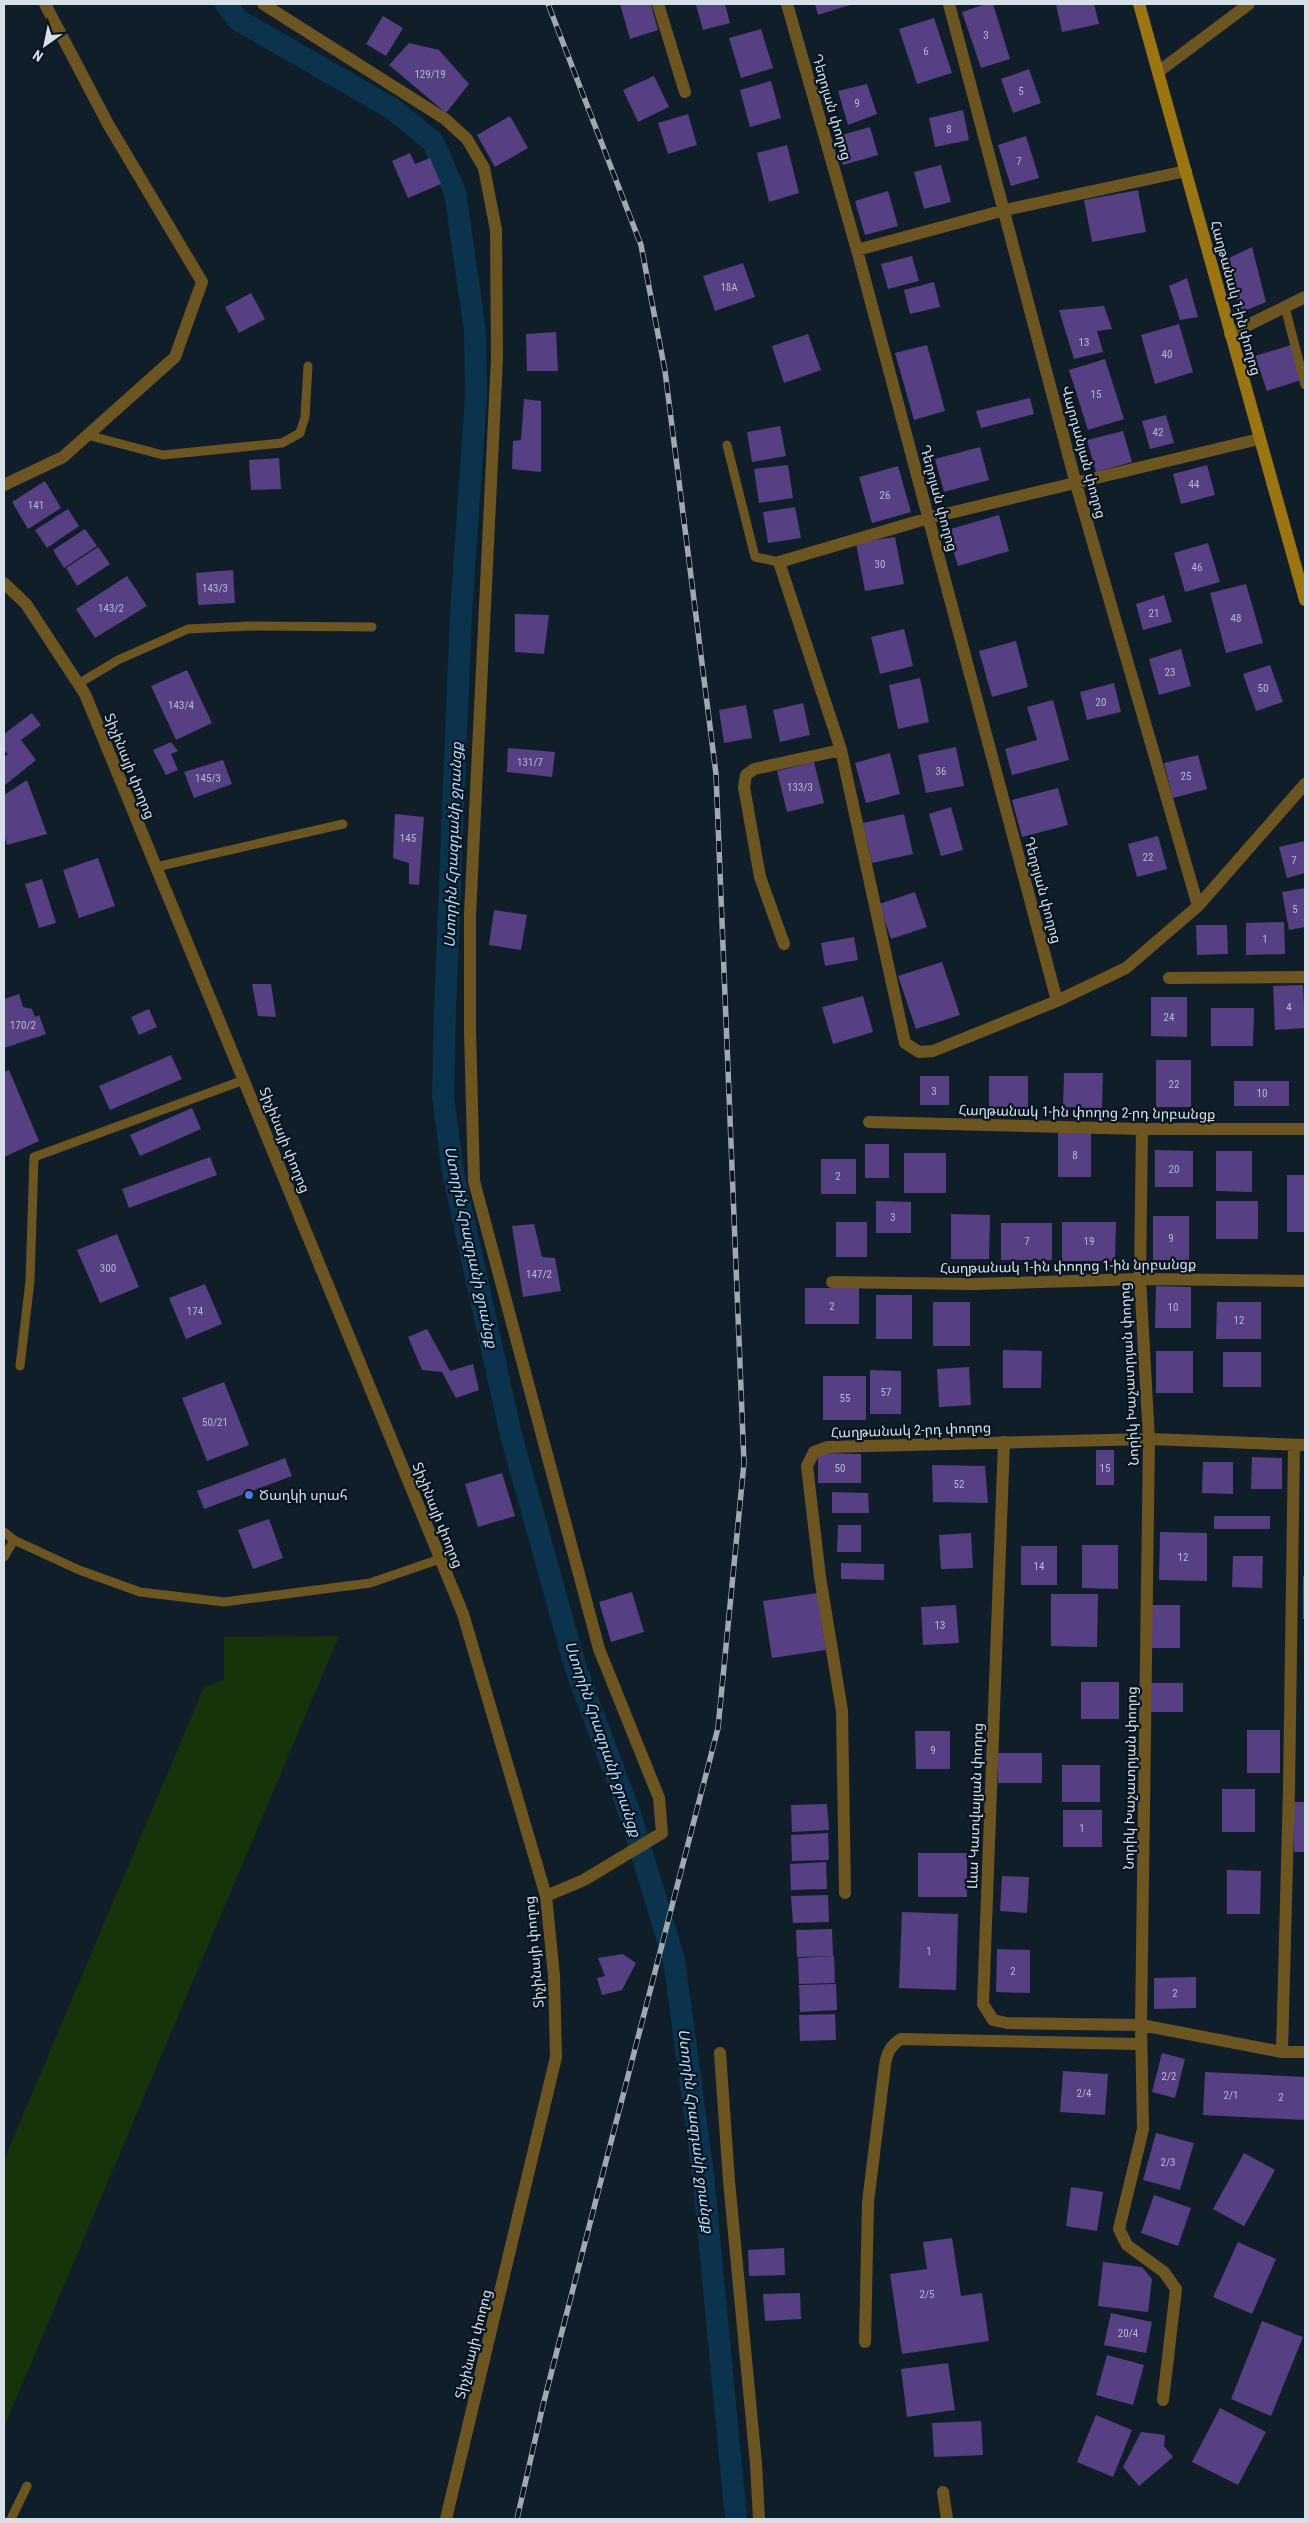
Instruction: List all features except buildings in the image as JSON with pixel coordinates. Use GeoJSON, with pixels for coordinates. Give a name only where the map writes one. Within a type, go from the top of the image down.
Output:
{"type":"FeatureCollection","features":[{"type":"Feature","properties":{"kind":"main road","name":"Հաղթանակ 1-ին փողոց"},"geometry":{"type":"LineString","coordinates":[[1139,4],[1305,600]]}},
{"type":"Feature","properties":{"kind":"street"},"geometry":{"type":"LineString","coordinates":[[4,485],[62,457],[175,357],[202,282],[108,124],[45,4]]}},
{"type":"Feature","properties":{"kind":"street"},"geometry":{"type":"LineString","coordinates":[[263,4],[446,119],[467,139],[484,168],[496,230],[497,358],[470,915],[470,1031],[474,1181],[599,1649],[658,1798],[662,1833],[584,1880],[546,1896]]}},
{"type":"Feature","properties":{"kind":"street"},"geometry":{"type":"LineString","coordinates":[[658,4],[685,92]]}},
{"type":"Feature","properties":{"kind":"street","name":"Դեղոյան փողոց"},"geometry":{"type":"LineString","coordinates":[[787,4],[858,250],[1057,1001]]}},
{"type":"Feature","properties":{"kind":"street","name":"Վարդանյան փողոց"},"geometry":{"type":"LineString","coordinates":[[949,4],[1076,484],[1198,906]]}},
{"type":"Feature","properties":{"kind":"street"},"geometry":{"type":"LineString","coordinates":[[1158,72],[1249,4]]}},
{"type":"Feature","properties":{"kind":"street"},"geometry":{"type":"LineString","coordinates":[[858,250],[1005,210],[1186,171]]}},
{"type":"Feature","properties":{"kind":"street"},"geometry":{"type":"LineString","coordinates":[[1230,334],[1305,297]]}},
{"type":"Feature","properties":{"kind":"street"},"geometry":{"type":"LineString","coordinates":[[1259,439],[929,518],[779,562],[841,750],[905,1042],[919,1052],[933,1051],[1057,1001],[1126,968],[1198,906],[1305,784]]}},
{"type":"Feature","properties":{"kind":"street","name":"Տիչինայի փողոց"},"geometry":{"type":"LineString","coordinates":[[4,583],[26,604],[84,694],[244,1080],[463,1614],[546,1896],[554,1976],[556,2057],[446,2519]]}},
{"type":"Feature","properties":{"kind":"street"},"geometry":{"type":"LineString","coordinates":[[784,944],[760,878],[744,787],[746,775],[754,768],[841,750]]}},
{"type":"Feature","properties":{"kind":"street"},"geometry":{"type":"LineString","coordinates":[[1169,978],[1305,977]]}},
{"type":"Feature","properties":{"kind":"street","name":"Հաղթանակ 1-ին փողոց 2-րդ նրբանցք"},"geometry":{"type":"LineString","coordinates":[[869,1122],[1142,1129],[1305,1129]]}},
{"type":"Feature","properties":{"kind":"street","name":"Նորիկ Խաչատրյան փողոց"},"geometry":{"type":"LineString","coordinates":[[1142,1129],[1140,1278],[1149,1439],[1141,2025],[1143,2129],[1119,2230],[1127,2245],[1164,2272],[1176,2289],[1163,2400]]}},
{"type":"Feature","properties":{"kind":"street","name":"Հաղթանակ 1-ին փողոց 1-ին նրբանցք"},"geometry":{"type":"LineString","coordinates":[[832,1282],[975,1284],[1140,1278],[1305,1281]]}},
{"type":"Feature","properties":{"kind":"street","name":"Հաղթանակ 2-րդ փողոց"},"geometry":{"type":"LineString","coordinates":[[845,1893],[842,1710],[820,1577],[807,1466],[814,1452],[828,1447],[1149,1439],[1300,1445]]}},
{"type":"Feature","properties":{"kind":"street","name":"Լևա Կատվալյան փողոց"},"geometry":{"type":"LineString","coordinates":[[1004,1442],[983,2004],[993,2020],[1007,2023],[1141,2025],[1282,2052],[1305,2052]]}},
{"type":"Feature","properties":{"kind":"street"},"geometry":{"type":"LineString","coordinates":[[1282,2052],[1300,1445]]}},
{"type":"Feature","properties":{"kind":"street"},"geometry":{"type":"LineString","coordinates":[[865,2342],[868,2202],[885,2065],[888,2051],[894,2044],[901,2039],[1141,2044]]}},
{"type":"Feature","properties":{"kind":"street"},"geometry":{"type":"LineString","coordinates":[[720,2052],[729,2182],[756,2464],[759,2519]]}},
{"type":"Feature","properties":{"kind":"street"},"geometry":{"type":"LineString","coordinates":[[943,2492],[947,2519]]}},
{"type":"Feature","properties":{"kind":"lane"},"geometry":{"type":"LineString","coordinates":[[1285,307],[1305,385]]}},
{"type":"Feature","properties":{"kind":"lane"},"geometry":{"type":"LineString","coordinates":[[87,435],[163,455],[282,443],[300,432],[306,416],[308,366]]}},
{"type":"Feature","properties":{"kind":"lane"},"geometry":{"type":"LineString","coordinates":[[727,445],[755,557],[779,562]]}},
{"type":"Feature","properties":{"kind":"lane"},"geometry":{"type":"LineString","coordinates":[[78,684],[118,660],[188,629],[250,626],[372,627]]}},
{"type":"Feature","properties":{"kind":"lane"},"geometry":{"type":"LineString","coordinates":[[156,867],[343,824]]}},
{"type":"Feature","properties":{"kind":"lane"},"geometry":{"type":"LineString","coordinates":[[20,1366],[30,1281],[34,1157],[244,1080]]}},
{"type":"Feature","properties":{"kind":"lane"},"geometry":{"type":"LineString","coordinates":[[4,1532],[14,1540],[79,1570],[140,1592],[224,1602],[370,1583],[440,1559]]}},
{"type":"Feature","properties":{"kind":"lane"},"geometry":{"type":"LineString","coordinates":[[4,1557],[14,1540]]}},
{"type":"Feature","properties":{"kind":"lane"},"geometry":{"type":"LineString","coordinates":[[11,2519],[27,2486]]}},
{"type":"Feature","properties":{"kind":"green space"},"geometry":{"type":"Polygon","coordinates":[[[339,1636],[4,2427],[4,2160],[204,1687],[224,1680],[224,1637],[339,1636]]]}},
{"type":"Feature","properties":{"kind":"waterway","name":"Ստորին Հրազդանի ջրանցք"},"geometry":{"type":"LineString","coordinates":[[226,4],[238,20],[393,109],[433,142],[455,192],[475,331],[476,396],[461,613],[443,1097],[453,1172],[511,1435],[576,1669],[630,1814],[674,1960],[703,2174],[736,2519]]}},
{"type":"Feature","properties":{"kind":"railway"},"geometry":{"type":"LineString","coordinates":[[517,2519],[543,2405],[718,1728],[744,1463],[716,774],[665,371],[641,245],[548,4]]}},
{"type":"Feature","properties":{"kind":"place","name":"Ծաղկի սրահ"},"geometry":{"type":"Point","coordinates":[249,1495]}}]}
